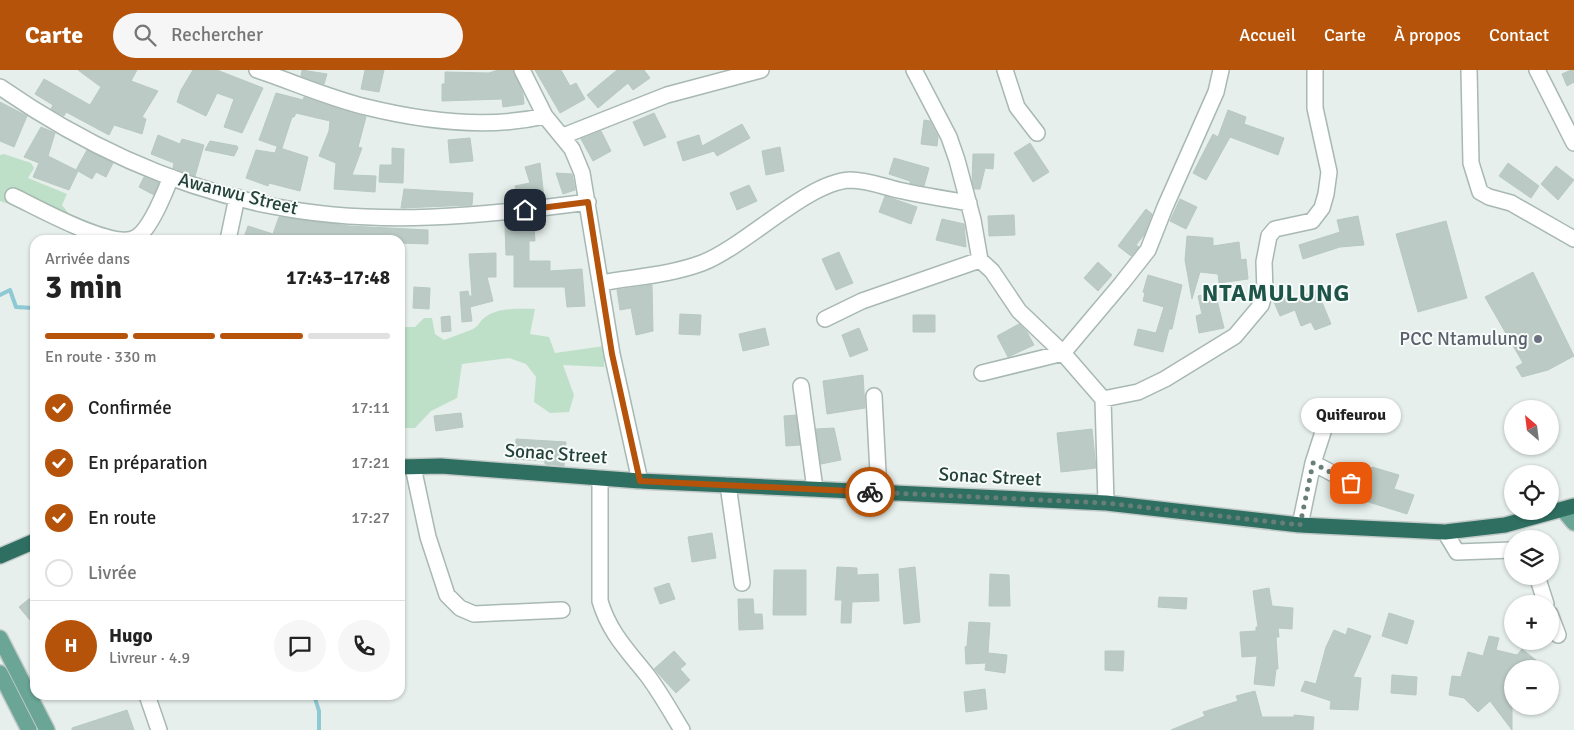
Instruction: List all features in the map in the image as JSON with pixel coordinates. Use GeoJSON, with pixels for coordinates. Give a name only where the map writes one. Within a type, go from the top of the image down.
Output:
{"type":"FeatureCollection","features":[{"type":"Feature","properties":{"kind":"highway","name":"Sonac Street"},"geometry":{"type":"LineString","coordinates":[[407,467],[441,466],[640,481],[1106,503],[1300,525],[1445,532],[1505,525],[1569,508]]}},
{"type":"Feature","properties":{"kind":"highway"},"geometry":{"type":"LineString","coordinates":[[0,564],[5,554],[30,543]]}},
{"type":"Feature","properties":{"kind":"main road"},"geometry":{"type":"LineString","coordinates":[[1569,508],[1574,523]]}},
{"type":"Feature","properties":{"kind":"main road"},"geometry":{"type":"LineString","coordinates":[[0,638],[30,697]]}},
{"type":"Feature","properties":{"kind":"main road"},"geometry":{"type":"LineString","coordinates":[[0,672],[29,730]]}},
{"type":"Feature","properties":{"kind":"main road"},"geometry":{"type":"LineString","coordinates":[[32,700],[47,730]]}},
{"type":"Feature","properties":{"kind":"street"},"geometry":{"type":"LineString","coordinates":[[259,70],[347,102],[395,113],[458,122],[529,120],[545,116]]}},
{"type":"Feature","properties":{"kind":"street"},"geometry":{"type":"LineString","coordinates":[[522,70],[545,116],[572,149],[582,173],[612,354],[640,481]]}},
{"type":"Feature","properties":{"kind":"street"},"geometry":{"type":"LineString","coordinates":[[563,136],[667,96],[761,70]]}},
{"type":"Feature","properties":{"kind":"street"},"geometry":{"type":"LineString","coordinates":[[914,70],[949,137],[969,203],[980,260],[992,271],[1019,311],[1063,353],[1103,399],[1106,503]]}},
{"type":"Feature","properties":{"kind":"street"},"geometry":{"type":"LineString","coordinates":[[1005,70],[1017,107],[1037,133]]}},
{"type":"Feature","properties":{"kind":"street"},"geometry":{"type":"LineString","coordinates":[[982,373],[1063,353],[1148,250],[1165,206],[1216,92],[1221,70]]}},
{"type":"Feature","properties":{"kind":"street"},"geometry":{"type":"LineString","coordinates":[[1103,399],[1138,392],[1165,379],[1236,336],[1261,305],[1265,292],[1264,262],[1270,236],[1275,229],[1312,221],[1322,208],[1326,194],[1328,172],[1315,108],[1315,70]]}},
{"type":"Feature","properties":{"kind":"street"},"geometry":{"type":"LineString","coordinates":[[1469,70],[1471,163],[1480,192],[1489,197],[1511,203],[1574,239]]}},
{"type":"Feature","properties":{"kind":"street"},"geometry":{"type":"LineString","coordinates":[[1537,70],[1574,143]]}},
{"type":"Feature","properties":{"kind":"street","name":"Awanwu Street"},"geometry":{"type":"LineString","coordinates":[[0,87],[81,137],[126,160],[171,177],[270,206],[308,212],[393,217],[490,214],[588,202]]}},
{"type":"Feature","properties":{"kind":"street"},"geometry":{"type":"LineString","coordinates":[[138,235],[142,233],[171,177]]}},
{"type":"Feature","properties":{"kind":"street"},"geometry":{"type":"LineString","coordinates":[[601,283],[676,270],[702,262],[733,247],[819,189],[839,182],[869,182],[896,190],[969,203]]}},
{"type":"Feature","properties":{"kind":"street"},"geometry":{"type":"LineString","coordinates":[[14,196],[92,234],[98,235]]}},
{"type":"Feature","properties":{"kind":"street"},"geometry":{"type":"LineString","coordinates":[[229,235],[237,197]]}},
{"type":"Feature","properties":{"kind":"street"},"geometry":{"type":"LineString","coordinates":[[825,319],[862,302],[980,260]]}},
{"type":"Feature","properties":{"kind":"street"},"geometry":{"type":"LineString","coordinates":[[801,386],[815,489]]}},
{"type":"Feature","properties":{"kind":"street"},"geometry":{"type":"LineString","coordinates":[[874,396],[879,492]]}},
{"type":"Feature","properties":{"kind":"street"},"geometry":{"type":"LineString","coordinates":[[1300,525],[1313,463],[1324,429]]}},
{"type":"Feature","properties":{"kind":"street"},"geometry":{"type":"LineString","coordinates":[[1313,463],[1351,483]]}},
{"type":"Feature","properties":{"kind":"street"},"geometry":{"type":"LineString","coordinates":[[407,467],[446,594],[460,608],[474,614],[562,610]]}},
{"type":"Feature","properties":{"kind":"street"},"geometry":{"type":"LineString","coordinates":[[600,478],[600,601],[605,619],[615,637],[648,677],[682,730]]}},
{"type":"Feature","properties":{"kind":"street"},"geometry":{"type":"LineString","coordinates":[[728,485],[742,583]]}},
{"type":"Feature","properties":{"kind":"street"},"geometry":{"type":"LineString","coordinates":[[1445,532],[1457,552],[1504,550]]}},
{"type":"Feature","properties":{"kind":"street"},"geometry":{"type":"LineString","coordinates":[[149,700],[160,730]]}},
{"type":"Feature","properties":{"kind":"green space"},"geometry":{"type":"Polygon","coordinates":[[[4,154],[31,163],[34,168],[28,178],[67,194],[62,205],[69,214],[71,222],[0,201],[0,155],[4,154]]]}},
{"type":"Feature","properties":{"kind":"green space"},"geometry":{"type":"Polygon","coordinates":[[[508,309],[535,309],[530,334],[549,337],[555,353],[604,346],[604,367],[563,365],[574,395],[569,412],[550,413],[534,402],[536,377],[526,364],[509,358],[462,364],[457,398],[431,411],[415,428],[405,428],[405,327],[415,327],[424,318],[432,318],[435,334],[444,340],[475,328],[489,314],[508,309]]]}},
{"type":"Feature","properties":{"kind":"building"},"geometry":{"type":"Polygon","coordinates":[[[78,70],[137,70],[131,81],[158,91],[142,117],[146,119],[142,134],[114,125],[109,135],[66,112],[64,116],[51,109],[53,105],[35,94],[44,79],[90,105],[101,87],[78,70]]]}},
{"type":"Feature","properties":{"kind":"building"},"geometry":{"type":"Polygon","coordinates":[[[193,70],[217,70],[263,88],[242,133],[224,127],[234,99],[217,93],[206,116],[177,102],[181,90],[193,70]]]}},
{"type":"Feature","properties":{"kind":"building"},"geometry":{"type":"Polygon","coordinates":[[[302,70],[327,74],[324,84],[301,76],[302,70]]]}},
{"type":"Feature","properties":{"kind":"building"},"geometry":{"type":"Polygon","coordinates":[[[365,70],[384,70],[379,92],[361,89],[365,70]]]}},
{"type":"Feature","properties":{"kind":"building"},"geometry":{"type":"Polygon","coordinates":[[[498,70],[513,70],[523,94],[524,104],[503,107],[502,99],[442,101],[442,84],[445,84],[445,72],[489,73],[498,70]]]}},
{"type":"Feature","properties":{"kind":"building"},"geometry":{"type":"Polygon","coordinates":[[[535,70],[561,70],[570,86],[576,83],[585,99],[560,113],[535,70]]]}},
{"type":"Feature","properties":{"kind":"building"},"geometry":{"type":"Polygon","coordinates":[[[617,70],[644,70],[650,78],[633,90],[628,83],[598,108],[587,95],[617,70]]]}},
{"type":"Feature","properties":{"kind":"building"},"geometry":{"type":"Polygon","coordinates":[[[1574,70],[1574,82],[1567,86],[1562,74],[1574,70]]]}},
{"type":"Feature","properties":{"kind":"building"},"geometry":{"type":"Polygon","coordinates":[[[276,93],[303,100],[304,97],[366,117],[358,147],[362,148],[352,175],[376,176],[375,192],[334,189],[336,163],[319,156],[329,131],[330,121],[296,113],[292,117],[282,148],[259,140],[276,93]]]}},
{"type":"Feature","properties":{"kind":"building"},"geometry":{"type":"Polygon","coordinates":[[[0,102],[27,116],[14,147],[0,141],[0,102]]]}},
{"type":"Feature","properties":{"kind":"building"},"geometry":{"type":"Polygon","coordinates":[[[1228,110],[1246,117],[1244,124],[1284,138],[1278,155],[1230,137],[1206,180],[1193,173],[1213,134],[1218,137],[1228,110]]]}},
{"type":"Feature","properties":{"kind":"building"},"geometry":{"type":"Polygon","coordinates":[[[654,113],[666,137],[644,146],[633,122],[654,113]]]}},
{"type":"Feature","properties":{"kind":"building"},"geometry":{"type":"Polygon","coordinates":[[[924,120],[930,121],[938,137],[937,146],[921,144],[924,120]]]}},
{"type":"Feature","properties":{"kind":"building"},"geometry":{"type":"Polygon","coordinates":[[[742,124],[750,138],[717,156],[714,151],[683,161],[677,142],[699,135],[702,146],[742,124]]]}},
{"type":"Feature","properties":{"kind":"building"},"geometry":{"type":"Polygon","coordinates":[[[41,127],[55,133],[48,156],[76,170],[87,150],[113,163],[106,177],[96,172],[92,179],[78,171],[69,190],[33,177],[39,163],[24,157],[41,127]]]}},
{"type":"Feature","properties":{"kind":"building"},"geometry":{"type":"Polygon","coordinates":[[[601,131],[611,151],[593,161],[581,139],[601,131]]]}},
{"type":"Feature","properties":{"kind":"building"},"geometry":{"type":"Polygon","coordinates":[[[158,135],[180,144],[182,139],[204,145],[195,176],[173,168],[174,163],[151,154],[158,135]]]}},
{"type":"Feature","properties":{"kind":"building"},"geometry":{"type":"Polygon","coordinates":[[[470,138],[473,161],[450,163],[448,140],[470,138]]]}},
{"type":"Feature","properties":{"kind":"building"},"geometry":{"type":"Polygon","coordinates":[[[210,141],[237,146],[238,148],[234,156],[205,150],[210,141]]]}},
{"type":"Feature","properties":{"kind":"building"},"geometry":{"type":"Polygon","coordinates":[[[1030,143],[1049,172],[1033,182],[1014,153],[1030,143]]]}},
{"type":"Feature","properties":{"kind":"building"},"geometry":{"type":"Polygon","coordinates":[[[277,147],[308,157],[300,191],[269,183],[268,186],[246,178],[256,150],[275,153],[277,147]]]}},
{"type":"Feature","properties":{"kind":"building"},"geometry":{"type":"Polygon","coordinates":[[[780,147],[784,171],[766,175],[762,151],[780,147]]]}},
{"type":"Feature","properties":{"kind":"building"},"geometry":{"type":"Polygon","coordinates":[[[392,148],[404,149],[403,183],[379,182],[380,165],[392,165],[392,148]]]}},
{"type":"Feature","properties":{"kind":"building"},"geometry":{"type":"Polygon","coordinates":[[[973,154],[994,154],[993,169],[985,168],[980,189],[974,189],[972,181],[973,154]]]}},
{"type":"Feature","properties":{"kind":"building"},"geometry":{"type":"Polygon","coordinates":[[[894,158],[929,168],[924,186],[910,183],[910,181],[889,174],[894,158]]]}},
{"type":"Feature","properties":{"kind":"building"},"geometry":{"type":"Polygon","coordinates":[[[540,163],[544,198],[521,201],[521,194],[517,195],[515,186],[530,183],[525,167],[540,163]]]}},
{"type":"Feature","properties":{"kind":"building"},"geometry":{"type":"Polygon","coordinates":[[[1508,163],[1539,186],[1531,198],[1499,176],[1508,163]]]}},
{"type":"Feature","properties":{"kind":"building"},"geometry":{"type":"Polygon","coordinates":[[[1556,166],[1574,180],[1558,200],[1541,184],[1556,166]]]}},
{"type":"Feature","properties":{"kind":"building"},"geometry":{"type":"Polygon","coordinates":[[[556,173],[572,174],[575,190],[563,194],[556,173]]]}},
{"type":"Feature","properties":{"kind":"building"},"geometry":{"type":"Polygon","coordinates":[[[144,177],[159,183],[154,195],[139,187],[144,177]]]}},
{"type":"Feature","properties":{"kind":"building"},"geometry":{"type":"Polygon","coordinates":[[[749,185],[757,201],[737,210],[730,193],[749,185]]]}},
{"type":"Feature","properties":{"kind":"building"},"geometry":{"type":"Polygon","coordinates":[[[404,189],[473,193],[472,205],[401,208],[404,189]]]}},
{"type":"Feature","properties":{"kind":"building"},"geometry":{"type":"Polygon","coordinates":[[[885,196],[917,207],[911,224],[879,212],[885,196]]]}},
{"type":"Feature","properties":{"kind":"building"},"geometry":{"type":"Polygon","coordinates":[[[1180,199],[1197,207],[1186,229],[1170,221],[1180,199]]]}},
{"type":"Feature","properties":{"kind":"building"},"geometry":{"type":"Polygon","coordinates":[[[1146,209],[1152,214],[1144,235],[1136,245],[1139,247],[1131,256],[1118,246],[1146,209]]]}},
{"type":"Feature","properties":{"kind":"building"},"geometry":{"type":"Polygon","coordinates":[[[1014,215],[1015,235],[989,236],[988,216],[1014,215]]]}},
{"type":"Feature","properties":{"kind":"building"},"geometry":{"type":"Polygon","coordinates":[[[1358,216],[1364,245],[1340,247],[1303,259],[1299,245],[1340,232],[1337,220],[1358,216]]]}},
{"type":"Feature","properties":{"kind":"building"},"geometry":{"type":"Polygon","coordinates":[[[279,217],[349,226],[428,230],[428,244],[405,243],[405,235],[245,235],[248,226],[273,234],[279,217]]]}},
{"type":"Feature","properties":{"kind":"building"},"geometry":{"type":"Polygon","coordinates":[[[942,219],[964,224],[966,247],[936,240],[942,219]]]}},
{"type":"Feature","properties":{"kind":"building"},"geometry":{"type":"Polygon","coordinates":[[[1446,221],[1467,298],[1418,312],[1396,234],[1446,221]]]}},
{"type":"Feature","properties":{"kind":"building"},"geometry":{"type":"Polygon","coordinates":[[[505,225],[534,225],[535,241],[529,241],[529,261],[550,261],[550,271],[582,269],[585,306],[567,307],[565,287],[514,287],[514,255],[506,255],[505,225]]]}},
{"type":"Feature","properties":{"kind":"building"},"geometry":{"type":"Polygon","coordinates":[[[1187,236],[1213,238],[1213,246],[1239,242],[1241,260],[1246,259],[1248,279],[1219,283],[1218,274],[1200,272],[1192,299],[1185,260],[1187,236]]]}},
{"type":"Feature","properties":{"kind":"building"},"geometry":{"type":"Polygon","coordinates":[[[839,252],[853,283],[836,290],[822,259],[839,252]]]}},
{"type":"Feature","properties":{"kind":"building"},"geometry":{"type":"Polygon","coordinates":[[[496,253],[496,277],[487,277],[493,301],[470,307],[472,321],[462,322],[460,292],[468,291],[469,296],[472,296],[469,254],[496,253]]]}},
{"type":"Feature","properties":{"kind":"building"},"geometry":{"type":"Polygon","coordinates":[[[1098,262],[1112,275],[1098,291],[1084,278],[1098,262]]]}},
{"type":"Feature","properties":{"kind":"building","name":"PCC Ntamulung"},"geometry":{"type":"Polygon","coordinates":[[[1533,272],[1574,356],[1548,370],[1522,377],[1516,367],[1523,363],[1485,297],[1533,272]]]}},
{"type":"Feature","properties":{"kind":"building"},"geometry":{"type":"Polygon","coordinates":[[[1148,275],[1182,285],[1172,329],[1169,329],[1163,352],[1134,345],[1138,329],[1156,333],[1164,307],[1143,301],[1145,293],[1143,292],[1148,275]]]}},
{"type":"Feature","properties":{"kind":"building"},"geometry":{"type":"Polygon","coordinates":[[[652,285],[653,331],[636,335],[631,308],[620,310],[617,290],[652,285]]]}},
{"type":"Feature","properties":{"kind":"building"},"geometry":{"type":"Polygon","coordinates":[[[414,287],[430,288],[429,309],[413,308],[414,287]]]}},
{"type":"Feature","properties":{"kind":"building"},"geometry":{"type":"Polygon","coordinates":[[[1317,290],[1331,324],[1315,330],[1311,322],[1301,326],[1295,310],[1280,316],[1274,302],[1288,296],[1289,300],[1301,297],[1317,290]]]}},
{"type":"Feature","properties":{"kind":"building"},"geometry":{"type":"Polygon","coordinates":[[[1215,292],[1224,328],[1199,333],[1196,316],[1202,314],[1198,296],[1215,292]]]}},
{"type":"Feature","properties":{"kind":"building"},"geometry":{"type":"Polygon","coordinates":[[[680,314],[701,315],[700,335],[679,334],[680,314]]]}},
{"type":"Feature","properties":{"kind":"building"},"geometry":{"type":"Polygon","coordinates":[[[913,315],[935,315],[935,332],[913,332],[913,315]]]}},
{"type":"Feature","properties":{"kind":"building"},"geometry":{"type":"Polygon","coordinates":[[[450,316],[451,331],[442,332],[441,317],[450,316]]]}},
{"type":"Feature","properties":{"kind":"building"},"geometry":{"type":"Polygon","coordinates":[[[1019,324],[1027,332],[1034,345],[1008,357],[997,336],[1019,324]]]}},
{"type":"Feature","properties":{"kind":"building"},"geometry":{"type":"Polygon","coordinates":[[[765,328],[769,345],[743,351],[739,334],[765,328]]]}},
{"type":"Feature","properties":{"kind":"building"},"geometry":{"type":"Polygon","coordinates":[[[859,328],[868,350],[850,357],[842,335],[859,328]]]}},
{"type":"Feature","properties":{"kind":"building"},"geometry":{"type":"Polygon","coordinates":[[[863,375],[865,408],[827,414],[823,381],[863,375]]]}},
{"type":"Feature","properties":{"kind":"building"},"geometry":{"type":"Polygon","coordinates":[[[461,413],[463,427],[436,431],[434,416],[461,413]]]}},
{"type":"Feature","properties":{"kind":"building"},"geometry":{"type":"Polygon","coordinates":[[[796,415],[800,445],[786,446],[784,416],[796,415]]]}},
{"type":"Feature","properties":{"kind":"building"},"geometry":{"type":"Polygon","coordinates":[[[834,428],[841,460],[821,464],[816,429],[834,428]]]}},
{"type":"Feature","properties":{"kind":"building"},"geometry":{"type":"Polygon","coordinates":[[[1092,429],[1096,468],[1061,472],[1057,433],[1092,429]]]}},
{"type":"Feature","properties":{"kind":"building"},"geometry":{"type":"Polygon","coordinates":[[[516,439],[566,442],[564,466],[545,464],[545,461],[515,459],[516,439]]]}},
{"type":"Feature","properties":{"kind":"building"},"geometry":{"type":"Polygon","coordinates":[[[1372,467],[1399,475],[1394,489],[1414,495],[1407,514],[1362,500],[1372,467]]]}},
{"type":"Feature","properties":{"kind":"building"},"geometry":{"type":"Polygon","coordinates":[[[712,533],[716,558],[692,562],[688,537],[712,533]]]}},
{"type":"Feature","properties":{"kind":"building"},"geometry":{"type":"Polygon","coordinates":[[[837,567],[857,568],[857,575],[878,574],[879,601],[852,602],[851,623],[841,623],[842,600],[835,600],[837,567]]]}},
{"type":"Feature","properties":{"kind":"building"},"geometry":{"type":"Polygon","coordinates":[[[915,567],[920,622],[904,624],[899,569],[915,567]]]}},
{"type":"Feature","properties":{"kind":"building"},"geometry":{"type":"Polygon","coordinates":[[[774,570],[806,570],[806,615],[773,615],[774,570]]]}},
{"type":"Feature","properties":{"kind":"building"},"geometry":{"type":"Polygon","coordinates":[[[990,574],[1009,575],[1010,606],[989,606],[990,574]]]}},
{"type":"Feature","properties":{"kind":"building"},"geometry":{"type":"Polygon","coordinates":[[[669,583],[675,599],[660,604],[654,588],[669,583]]]}},
{"type":"Feature","properties":{"kind":"building"},"geometry":{"type":"Polygon","coordinates":[[[1269,588],[1272,606],[1293,608],[1292,629],[1278,628],[1279,637],[1276,637],[1278,669],[1276,669],[1274,686],[1254,684],[1257,656],[1242,657],[1240,632],[1256,631],[1256,627],[1258,627],[1253,591],[1269,588]]]}},
{"type":"Feature","properties":{"kind":"building"},"geometry":{"type":"Polygon","coordinates":[[[1159,597],[1187,598],[1186,609],[1158,607],[1159,597]]]}},
{"type":"Feature","properties":{"kind":"building"},"geometry":{"type":"Polygon","coordinates":[[[30,598],[30,620],[19,607],[30,598]]]}},
{"type":"Feature","properties":{"kind":"building"},"geometry":{"type":"Polygon","coordinates":[[[738,599],[753,599],[754,614],[762,614],[763,629],[739,630],[738,599]]]}},
{"type":"Feature","properties":{"kind":"building"},"geometry":{"type":"Polygon","coordinates":[[[1389,613],[1414,621],[1407,644],[1382,636],[1389,613]]]}},
{"type":"Feature","properties":{"kind":"building"},"geometry":{"type":"Polygon","coordinates":[[[969,622],[990,623],[988,653],[1007,655],[1005,673],[985,670],[986,663],[966,664],[965,647],[967,646],[969,622]]]}},
{"type":"Feature","properties":{"kind":"building"},"geometry":{"type":"Polygon","coordinates":[[[1348,628],[1371,636],[1353,677],[1361,678],[1358,710],[1330,709],[1331,701],[1301,691],[1305,681],[1316,684],[1326,647],[1334,630],[1346,635],[1348,628]]]}},
{"type":"Feature","properties":{"kind":"building"},"geometry":{"type":"Polygon","coordinates":[[[1489,636],[1499,638],[1496,650],[1517,655],[1523,650],[1536,660],[1504,660],[1504,715],[1512,715],[1512,730],[1490,701],[1478,712],[1464,698],[1449,695],[1452,676],[1461,677],[1468,652],[1483,656],[1489,636]]]}},
{"type":"Feature","properties":{"kind":"building"},"geometry":{"type":"Polygon","coordinates":[[[674,651],[686,664],[680,669],[690,680],[676,693],[654,669],[674,651]]]}},
{"type":"Feature","properties":{"kind":"building"},"geometry":{"type":"Polygon","coordinates":[[[1105,651],[1124,651],[1123,671],[1105,670],[1105,651]]]}},
{"type":"Feature","properties":{"kind":"building"},"geometry":{"type":"Polygon","coordinates":[[[1392,675],[1417,677],[1416,695],[1391,693],[1392,675]]]}},
{"type":"Feature","properties":{"kind":"building"},"geometry":{"type":"Polygon","coordinates":[[[985,689],[987,709],[966,712],[964,692],[985,689]]]}},
{"type":"Feature","properties":{"kind":"building"},"geometry":{"type":"Polygon","coordinates":[[[1255,691],[1262,717],[1294,717],[1294,715],[1314,717],[1313,730],[1171,730],[1205,716],[1203,712],[1238,701],[1236,696],[1255,691]]]}},
{"type":"Feature","properties":{"kind":"building"},"geometry":{"type":"Polygon","coordinates":[[[127,710],[134,730],[72,730],[72,728],[127,710]]]}},
{"type":"Feature","properties":{"kind":"waterway"},"geometry":{"type":"LineString","coordinates":[[0,295],[10,290],[16,307],[30,308]]}},
{"type":"Feature","properties":{"kind":"waterway"},"geometry":{"type":"LineString","coordinates":[[316,700],[319,711],[319,730]]}},
{"type":"Feature","properties":{"kind":"way so far"},"geometry":{"type":"LineString","coordinates":[[870,492],[1106,503],[1300,525],[1313,463],[1351,483]]}},
{"type":"Feature","properties":{"kind":"place","name":"PCC Ntamulung"},"geometry":{"type":"Point","coordinates":[1538,339]}},
{"type":"Feature","properties":{"kind":"place","name":"Quifeurou"},"geometry":{"type":"Point","coordinates":[1351,483]}},
{"type":"Feature","properties":{"kind":"district","name":"NTAMULUNG"},"geometry":{"type":"Point","coordinates":[1276,293]}},
{"type":"Feature","properties":{"kind":"route"},"geometry":{"type":"LineString","coordinates":[[525,210],[588,202],[596,243],[612,354],[640,481],[870,492]]}}]}
